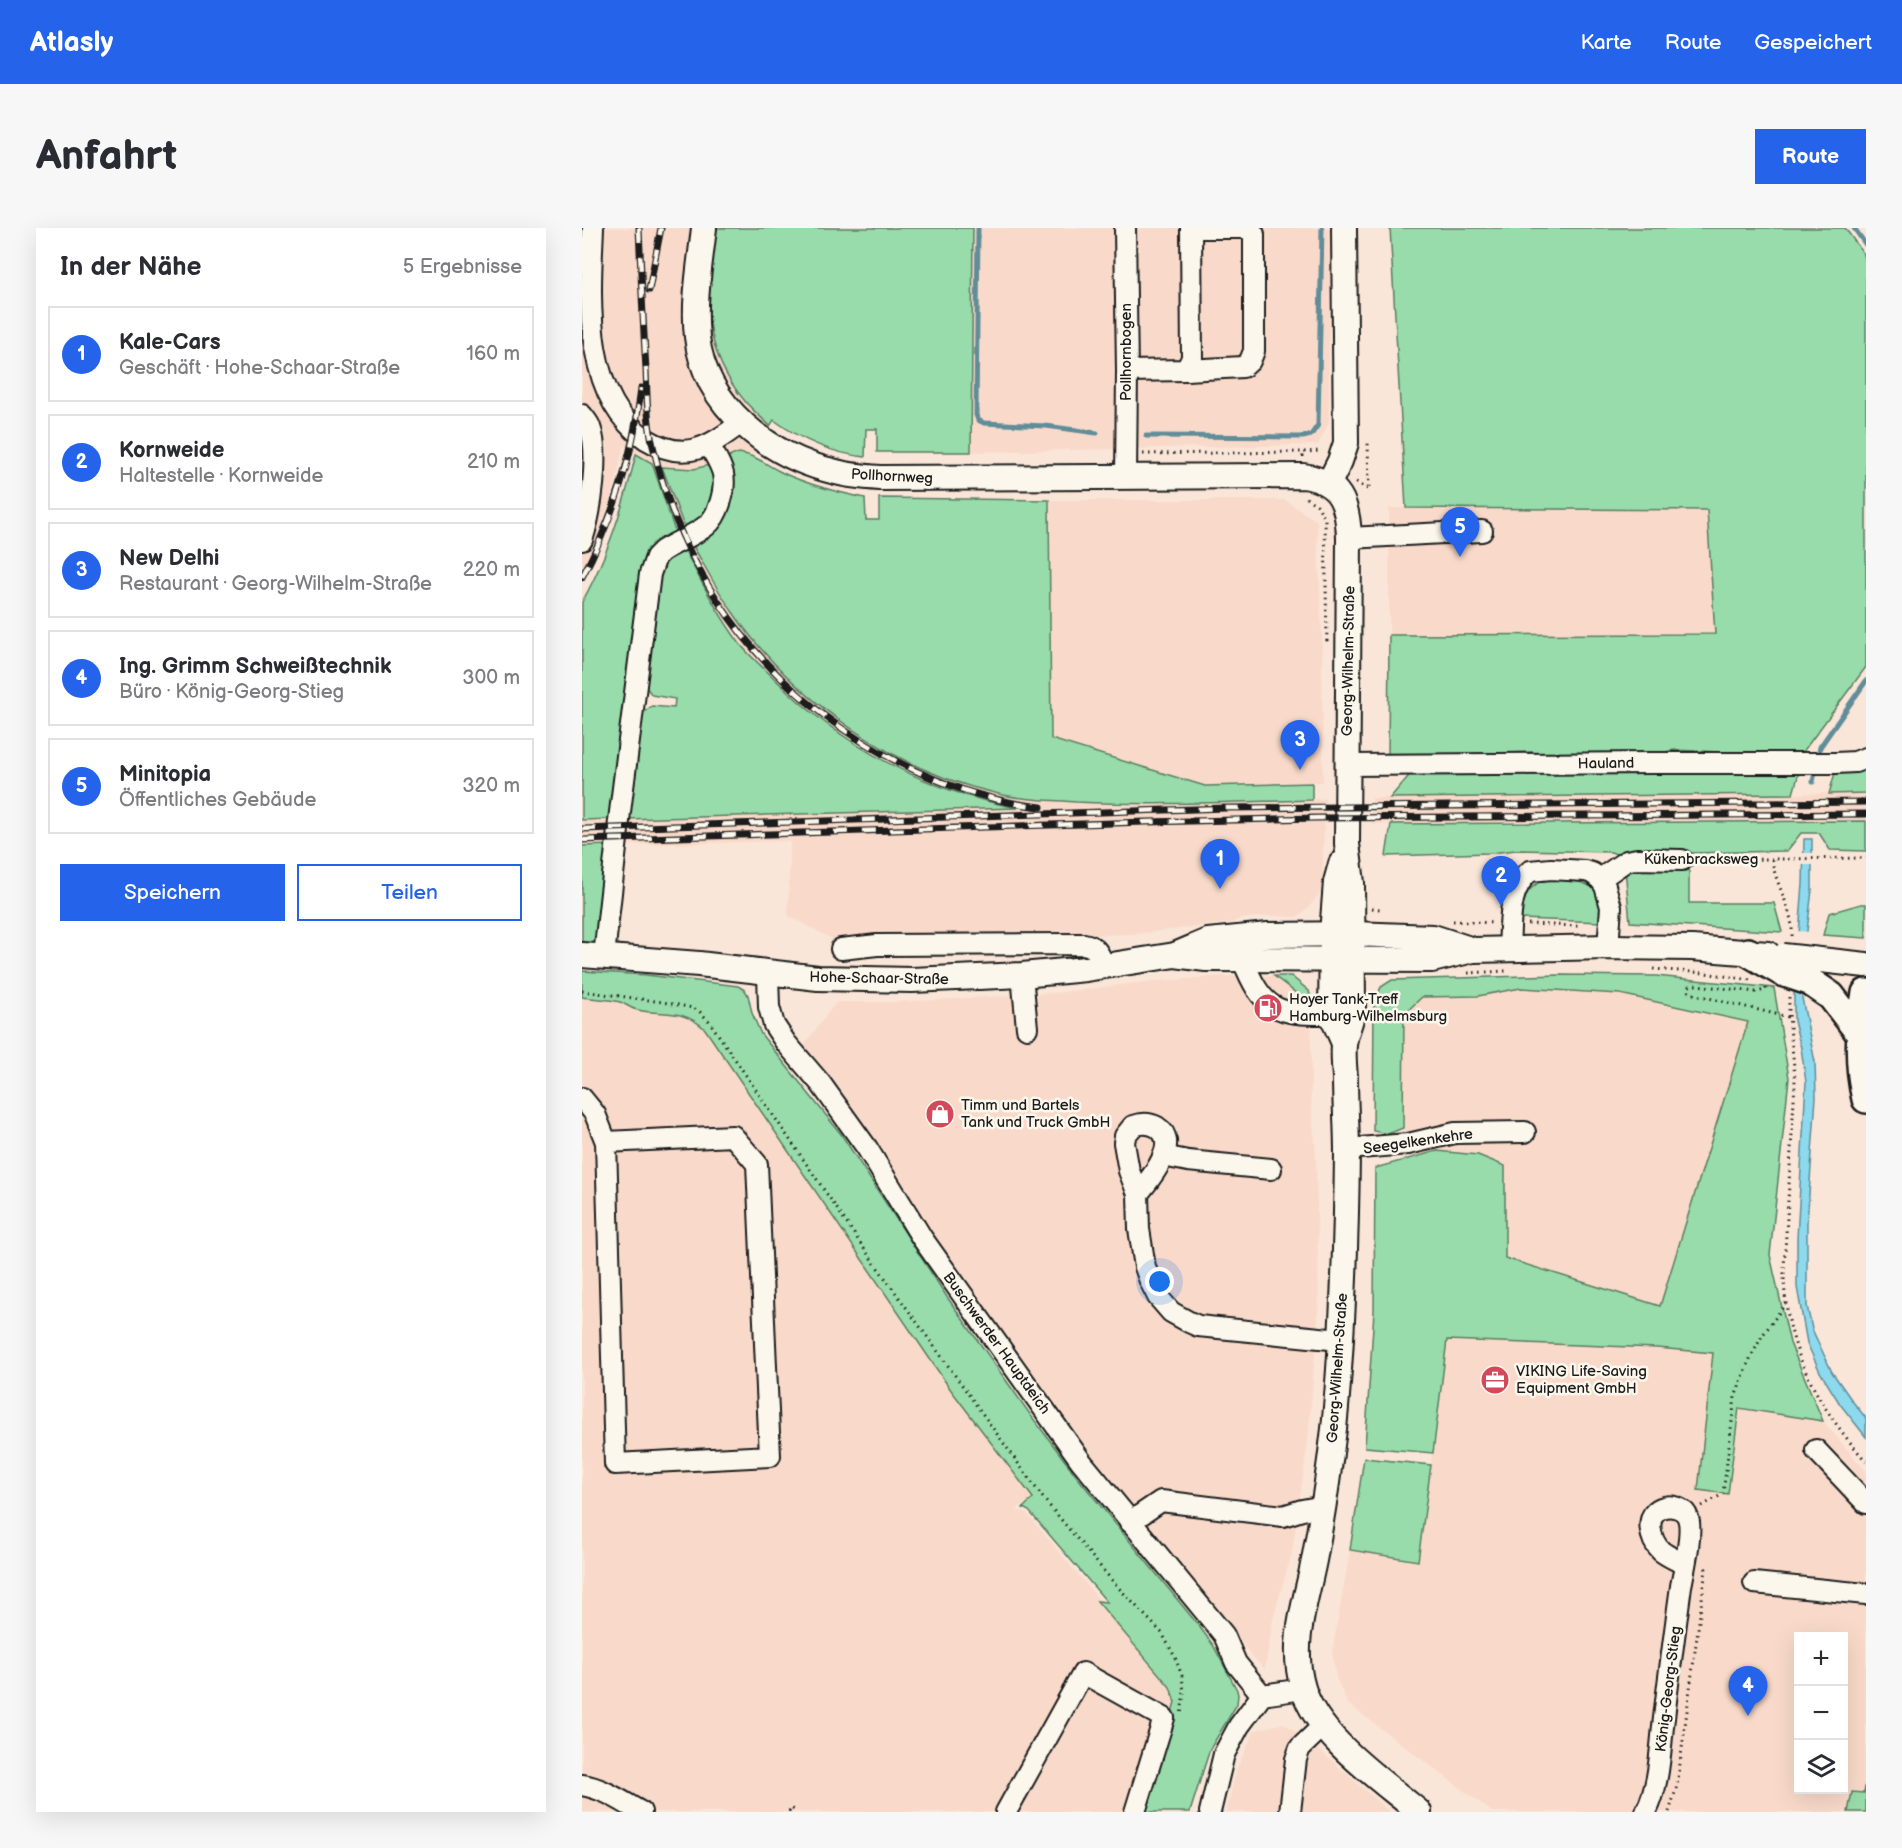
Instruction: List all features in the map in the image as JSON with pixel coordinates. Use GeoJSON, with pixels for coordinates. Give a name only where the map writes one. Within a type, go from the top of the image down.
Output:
{"type":"FeatureCollection","features":[{"type":"Feature","properties":{"kind":"highway"},"geometry":{"type":"LineString","coordinates":[[1748,952],[1831,996],[1861,1035]]}},
{"type":"Feature","properties":{"kind":"highway"},"geometry":{"type":"LineString","coordinates":[[1866,993],[1861,1035],[1862,1072],[1866,1099]]}},
{"type":"Feature","properties":{"kind":"main road","name":"Pollhornweg"},"geometry":{"type":"LineString","coordinates":[[704,228],[696,309],[699,349],[710,383],[724,406],[741,423],[769,443],[799,460],[835,472],[861,477],[881,478],[1126,465],[1303,476],[1317,486]]}},
{"type":"Feature","properties":{"kind":"main road"},"geometry":{"type":"LineString","coordinates":[[1317,486],[1340,461],[1346,443],[1344,228]]}},
{"type":"Feature","properties":{"kind":"main road","name":"Georg-Wilhelm-Straße"},"geometry":{"type":"LineString","coordinates":[[1317,486],[1339,496],[1347,513],[1349,538],[1346,765],[1347,844],[1352,882],[1343,934],[1342,959],[1331,1014],[1344,1043]]}},
{"type":"Feature","properties":{"kind":"main road","name":"Hohe-Schaar-Straße"},"geometry":{"type":"LineString","coordinates":[[593,955],[699,964],[768,974],[878,980],[1022,975],[1105,966],[1175,955],[1208,941],[1268,935],[1343,934],[1433,937],[1473,950]]}},
{"type":"Feature","properties":{"kind":"main road"},"geometry":{"type":"LineString","coordinates":[[1473,950],[1608,947],[1692,948],[1748,952]]}},
{"type":"Feature","properties":{"kind":"main road","name":"Hohe-Schaar-Straße"},"geometry":{"type":"LineString","coordinates":[[1175,955],[1206,959],[1432,960],[1473,950]]}},
{"type":"Feature","properties":{"kind":"main road","name":"Georg-Wilhelm-Straße"},"geometry":{"type":"LineString","coordinates":[[1342,959],[1353,1017],[1344,1043],[1347,1149],[1340,1340],[1334,1430],[1324,1506],[1298,1634],[1299,1671],[1303,1689],[1312,1710],[1323,1726],[1372,1773],[1419,1812]]}},
{"type":"Feature","properties":{"kind":"main road"},"geometry":{"type":"LineString","coordinates":[[1790,974],[1866,965]]}},
{"type":"Feature","properties":{"kind":"street"},"geometry":{"type":"LineString","coordinates":[[593,228],[587,263],[587,333],[604,389],[618,414],[630,428],[652,443],[674,450],[691,451],[709,445],[741,423]]}},
{"type":"Feature","properties":{"kind":"street","name":"Pollhornbogen"},"geometry":{"type":"LineString","coordinates":[[1125,228],[1126,465]]}},
{"type":"Feature","properties":{"kind":"street"},"geometry":{"type":"LineString","coordinates":[[1127,371],[1186,370],[1243,367],[1250,361],[1254,351],[1254,234],[1249,229],[1191,228],[1192,358],[1186,370]]}},
{"type":"Feature","properties":{"kind":"street"},"geometry":{"type":"LineString","coordinates":[[582,415],[590,425],[594,474],[587,526],[582,540]]}},
{"type":"Feature","properties":{"kind":"street"},"geometry":{"type":"LineString","coordinates":[[593,955],[621,801],[650,574],[656,557],[662,551],[706,526],[716,512],[724,478],[723,471],[709,445]]}},
{"type":"Feature","properties":{"kind":"street"},"geometry":{"type":"LineString","coordinates":[[1349,538],[1482,531]]}},
{"type":"Feature","properties":{"kind":"street","name":"Hauland"},"geometry":{"type":"LineString","coordinates":[[1346,765],[1836,763],[1855,762],[1866,758]]}},
{"type":"Feature","properties":{"kind":"street","name":"Kükenbracksweg"},"geometry":{"type":"LineString","coordinates":[[1600,879],[1626,861],[1637,859],[1682,860]]}},
{"type":"Feature","properties":{"kind":"street"},"geometry":{"type":"LineString","coordinates":[[1509,949],[1514,892],[1524,875],[1536,870],[1585,871],[1600,879],[1605,886],[1611,906],[1608,947]]}},
{"type":"Feature","properties":{"kind":"street"},"geometry":{"type":"LineString","coordinates":[[841,949],[877,945],[1084,944],[1091,945],[1096,950],[1105,966]]}},
{"type":"Feature","properties":{"kind":"street"},"geometry":{"type":"LineString","coordinates":[[1242,958],[1253,984],[1262,996],[1278,1010],[1290,1013],[1331,1014]]}},
{"type":"Feature","properties":{"kind":"street","name":"Buschwerder Hauptdeich"},"geometry":{"type":"LineString","coordinates":[[768,974],[769,1008],[774,1025],[786,1043],[821,1084],[867,1148],[922,1238],[1081,1461],[1224,1635],[1236,1663],[1262,1695]]}},
{"type":"Feature","properties":{"kind":"street"},"geometry":{"type":"LineString","coordinates":[[1022,975],[1027,1028]]}},
{"type":"Feature","properties":{"kind":"street"},"geometry":{"type":"LineString","coordinates":[[582,1098],[594,1114],[606,1142],[615,1464],[770,1456],[757,1164],[733,1136],[606,1142]]}},
{"type":"Feature","properties":{"kind":"street"},"geometry":{"type":"LineString","coordinates":[[1138,1194],[1156,1171],[1163,1156],[1166,1138],[1158,1128],[1146,1124],[1133,1126],[1128,1131],[1124,1143],[1129,1171],[1138,1194],[1139,1229],[1145,1267],[1153,1290],[1171,1312],[1198,1326],[1340,1340]]}},
{"type":"Feature","properties":{"kind":"street","name":"Seegelkenkehre"},"geometry":{"type":"LineString","coordinates":[[1347,1149],[1388,1147],[1455,1133],[1525,1132]]}},
{"type":"Feature","properties":{"kind":"street"},"geometry":{"type":"LineString","coordinates":[[1163,1156],[1188,1161],[1271,1169]]}},
{"type":"Feature","properties":{"kind":"street"},"geometry":{"type":"LineString","coordinates":[[1816,1450],[1866,1503]]}},
{"type":"Feature","properties":{"kind":"street"},"geometry":{"type":"LineString","coordinates":[[1131,1522],[1161,1501],[1283,1516],[1324,1506]]}},
{"type":"Feature","properties":{"kind":"street"},"geometry":{"type":"LineString","coordinates":[[1686,1558],[1661,1551],[1652,1536],[1650,1523],[1654,1513],[1663,1507],[1680,1508],[1688,1515]]}},
{"type":"Feature","properties":{"kind":"street","name":"König-Georg-Stieg"},"geometry":{"type":"LineString","coordinates":[[1646,1812],[1656,1782],[1690,1525],[1688,1515]]}},
{"type":"Feature","properties":{"kind":"street"},"geometry":{"type":"LineString","coordinates":[[1754,1583],[1866,1594]]}},
{"type":"Feature","properties":{"kind":"street"},"geometry":{"type":"LineString","coordinates":[[1006,1812],[1083,1673],[1164,1718],[1135,1812]]}},
{"type":"Feature","properties":{"kind":"street"},"geometry":{"type":"LineString","coordinates":[[1210,1812],[1224,1754],[1239,1726],[1262,1695],[1303,1689]]}},
{"type":"Feature","properties":{"kind":"street"},"geometry":{"type":"LineString","coordinates":[[1290,1812],[1296,1760],[1300,1748],[1323,1726]]}},
{"type":"Feature","properties":{"kind":"street"},"geometry":{"type":"LineString","coordinates":[[582,1785],[605,1792],[641,1812]]}},
{"type":"Feature","properties":{"kind":"path"},"geometry":{"type":"LineString","coordinates":[[1367,436],[1370,490]]}},
{"type":"Feature","properties":{"kind":"path"},"geometry":{"type":"LineString","coordinates":[[1126,465],[1303,452]]}},
{"type":"Feature","properties":{"kind":"path"},"geometry":{"type":"LineString","coordinates":[[1317,486],[1317,505],[1325,519],[1327,654]]}},
{"type":"Feature","properties":{"kind":"path","name":"Kükenbracksweg"},"geometry":{"type":"LineString","coordinates":[[1682,860],[1866,858]]}},
{"type":"Feature","properties":{"kind":"path"},"geometry":{"type":"LineString","coordinates":[[1772,859],[1793,930]]}},
{"type":"Feature","properties":{"kind":"path"},"geometry":{"type":"LineString","coordinates":[[1647,969],[1705,973],[1756,981]]}},
{"type":"Feature","properties":{"kind":"path"},"geometry":{"type":"LineString","coordinates":[[1788,1017],[1696,994],[1689,992],[1688,989],[1696,985],[1756,992],[1766,990],[1790,974]]}},
{"type":"Feature","properties":{"kind":"path"},"geometry":{"type":"LineString","coordinates":[[1790,974],[1788,1017],[1795,1083],[1784,1251],[1786,1303],[1796,1349],[1819,1398],[1831,1418],[1866,1461]]}},
{"type":"Feature","properties":{"kind":"path"},"geometry":{"type":"LineString","coordinates":[[582,991],[693,1008],[710,1021],[865,1250],[1043,1498],[1115,1584],[1162,1633],[1182,1676],[1184,1692],[1179,1723]]}},
{"type":"Feature","properties":{"kind":"path"},"geometry":{"type":"LineString","coordinates":[[1688,1515],[1724,1494],[1735,1397],[1762,1336],[1786,1303]]}},
{"type":"Feature","properties":{"kind":"path"},"geometry":{"type":"LineString","coordinates":[[1669,1812],[1677,1786],[1706,1569],[1686,1558]]}},
{"type":"Feature","properties":{"kind":"path"},"geometry":{"type":"LineString","coordinates":[[789,1812],[790,1808],[797,1812]]}},
{"type":"Feature","properties":{"kind":"shaded area"},"geometry":{"type":"Polygon","coordinates":[[[582,228],[713,228],[713,341],[729,380],[743,400],[770,426],[752,455],[739,453],[694,469],[663,467],[690,541],[785,673],[819,705],[853,730],[896,755],[930,772],[996,794],[1042,800],[1122,805],[1325,799],[1322,891],[1310,906],[1297,917],[1268,916],[1241,919],[1231,923],[1136,934],[836,941],[788,916],[790,841],[582,846],[582,820],[1014,808],[939,787],[893,765],[859,747],[824,723],[793,697],[741,646],[712,602],[677,537],[652,464],[624,446],[613,494],[591,554],[582,571],[582,228]]]}},
{"type":"Feature","properties":{"kind":"shaded area"},"geometry":{"type":"Polygon","coordinates":[[[973,228],[1330,228],[1329,423],[1318,445],[971,452],[973,228]]]}},
{"type":"Feature","properties":{"kind":"shaded area"},"geometry":{"type":"Polygon","coordinates":[[[1049,500],[1285,500],[1317,521],[1322,633],[1323,782],[1205,786],[1051,739],[1049,500]]]}},
{"type":"Feature","properties":{"kind":"shaded area"},"geometry":{"type":"Polygon","coordinates":[[[1389,508],[1708,510],[1715,635],[1389,635],[1389,508]]]}},
{"type":"Feature","properties":{"kind":"shaded area"},"geometry":{"type":"Polygon","coordinates":[[[1866,793],[1866,821],[1372,824],[1372,798],[1866,793]]]}},
{"type":"Feature","properties":{"kind":"shaded area"},"geometry":{"type":"Polygon","coordinates":[[[1223,976],[1291,976],[1309,991],[1313,1009],[1311,1096],[1316,1157],[1319,1306],[1308,1442],[1292,1553],[1273,1619],[1265,1669],[1251,1656],[1226,1621],[1097,1467],[927,1226],[880,1150],[803,1046],[836,1002],[897,1002],[1054,993],[1145,982],[1223,976]]]}},
{"type":"Feature","properties":{"kind":"shaded area"},"geometry":{"type":"Polygon","coordinates":[[[1521,988],[1620,994],[1749,1022],[1660,1307],[1505,1258],[1438,1151],[1402,1159],[1404,1014],[1422,997],[1478,996],[1521,988]]]}},
{"type":"Feature","properties":{"kind":"shaded area"},"geometry":{"type":"Polygon","coordinates":[[[582,997],[621,1002],[634,1009],[653,1013],[684,1015],[705,1029],[951,1390],[1034,1498],[1016,1510],[1026,1512],[1098,1598],[1108,1604],[1160,1651],[1175,1702],[1142,1812],[582,1812],[582,997]]]}},
{"type":"Feature","properties":{"kind":"shaded area"},"geometry":{"type":"Polygon","coordinates":[[[1447,1340],[1657,1348],[1714,1353],[1698,1490],[1728,1494],[1739,1408],[1823,1421],[1866,1471],[1866,1812],[1492,1812],[1348,1704],[1336,1678],[1332,1652],[1350,1550],[1418,1561],[1447,1340]]]}},
{"type":"Feature","properties":{"kind":"shaded area"},"geometry":{"type":"Polygon","coordinates":[[[1284,1723],[1313,1744],[1390,1812],[1226,1812],[1237,1767],[1255,1730],[1284,1723]]]}},
{"type":"Feature","properties":{"kind":"green space"},"geometry":{"type":"Polygon","coordinates":[[[713,228],[973,228],[971,452],[877,452],[877,429],[866,429],[865,457],[816,444],[774,420],[770,426],[747,403],[719,360],[709,318],[708,296],[713,228]]]}},
{"type":"Feature","properties":{"kind":"green space"},"geometry":{"type":"Polygon","coordinates":[[[1390,228],[1845,228],[1864,254],[1866,263],[1866,667],[1799,757],[1742,757],[1723,752],[1672,750],[1647,758],[1557,759],[1532,752],[1480,754],[1456,760],[1388,759],[1389,635],[1715,634],[1707,510],[1406,508],[1390,228]]]}},
{"type":"Feature","properties":{"kind":"green space"},"geometry":{"type":"Polygon","coordinates":[[[739,453],[746,454],[803,481],[865,498],[866,520],[879,520],[879,498],[1049,500],[1051,739],[1205,786],[1312,783],[1312,800],[1135,804],[1025,798],[995,793],[957,782],[919,767],[882,748],[847,726],[814,700],[756,643],[715,585],[690,541],[701,533],[725,458],[739,453]]]}},
{"type":"Feature","properties":{"kind":"green space"},"geometry":{"type":"Polygon","coordinates":[[[636,454],[652,463],[677,537],[661,545],[615,819],[582,820],[582,602],[600,567],[614,530],[636,454]]]}},
{"type":"Feature","properties":{"kind":"green space"},"geometry":{"type":"Polygon","coordinates":[[[709,465],[717,470],[710,517],[686,532],[662,467],[694,469],[709,465]]]}},
{"type":"Feature","properties":{"kind":"green space"},"geometry":{"type":"Polygon","coordinates":[[[682,545],[716,608],[740,644],[825,723],[854,743],[917,777],[949,790],[1018,808],[625,819],[637,717],[652,706],[674,708],[675,699],[652,695],[642,682],[662,559],[682,545]]]}},
{"type":"Feature","properties":{"kind":"green space"},"geometry":{"type":"Polygon","coordinates":[[[1866,761],[1866,793],[1829,794],[1836,769],[1866,761]]]}},
{"type":"Feature","properties":{"kind":"green space"},"geometry":{"type":"Polygon","coordinates":[[[1800,769],[1793,794],[1390,798],[1413,771],[1800,769]]]}},
{"type":"Feature","properties":{"kind":"green space"},"geometry":{"type":"Polygon","coordinates":[[[1866,821],[1866,851],[1830,850],[1819,833],[1801,833],[1787,851],[1624,857],[1611,852],[1516,850],[1491,853],[1386,856],[1391,824],[1866,821]]]}},
{"type":"Feature","properties":{"kind":"green space"},"geometry":{"type":"Polygon","coordinates":[[[611,845],[601,945],[582,945],[582,846],[611,845]]]}},
{"type":"Feature","properties":{"kind":"green space"},"geometry":{"type":"Polygon","coordinates":[[[1689,865],[1689,903],[1774,903],[1782,932],[1630,922],[1625,869],[1689,865]]]}},
{"type":"Feature","properties":{"kind":"green space"},"geometry":{"type":"Polygon","coordinates":[[[1553,879],[1579,882],[1596,890],[1601,895],[1603,922],[1520,919],[1525,897],[1532,887],[1553,879]]]}},
{"type":"Feature","properties":{"kind":"green space"},"geometry":{"type":"Polygon","coordinates":[[[1866,904],[1866,938],[1823,935],[1829,913],[1866,904]]]}},
{"type":"Feature","properties":{"kind":"green space"},"geometry":{"type":"Polygon","coordinates":[[[582,971],[646,975],[738,986],[745,990],[761,1034],[841,1134],[947,1297],[1032,1417],[1078,1478],[1213,1645],[1237,1690],[1237,1704],[1210,1749],[1190,1812],[1142,1812],[1175,1702],[1170,1687],[1097,1601],[1107,1602],[1029,1511],[1023,1508],[1033,1498],[951,1390],[705,1029],[697,1022],[681,1015],[647,1012],[633,1009],[620,1002],[582,997],[582,971]]]}},
{"type":"Feature","properties":{"kind":"green space"},"geometry":{"type":"Polygon","coordinates":[[[1560,975],[1656,976],[1774,988],[1789,1078],[1770,1255],[1790,1343],[1823,1421],[1739,1408],[1728,1494],[1698,1490],[1713,1353],[1657,1348],[1447,1340],[1433,1453],[1365,1447],[1374,1311],[1375,1168],[1437,1151],[1478,1155],[1505,1166],[1505,1258],[1660,1306],[1748,1022],[1620,994],[1521,988],[1478,996],[1422,997],[1404,1014],[1403,1128],[1388,1134],[1373,1131],[1374,1004],[1381,987],[1392,980],[1560,975]]]}},
{"type":"Feature","properties":{"kind":"green space"},"geometry":{"type":"Polygon","coordinates":[[[1274,976],[1291,976],[1309,991],[1313,1006],[1274,976]]]}},
{"type":"Feature","properties":{"kind":"green space"},"geometry":{"type":"Polygon","coordinates":[[[1364,1458],[1431,1465],[1418,1561],[1350,1550],[1364,1458]]]}},
{"type":"Feature","properties":{"kind":"green space"},"geometry":{"type":"Polygon","coordinates":[[[1866,1782],[1866,1812],[1848,1812],[1852,1792],[1864,1793],[1866,1782]]]}},
{"type":"Feature","properties":{"kind":"water"},"geometry":{"type":"Polygon","coordinates":[[[1804,839],[1812,839],[1812,890],[1802,998],[1815,1062],[1816,1097],[1807,1223],[1807,1306],[1812,1329],[1832,1372],[1866,1418],[1866,1437],[1840,1404],[1820,1372],[1807,1343],[1797,1287],[1797,1238],[1806,1082],[1794,1021],[1794,995],[1803,884],[1804,839]]]}},
{"type":"Feature","properties":{"kind":"pier"},"geometry":{"type":"Polygon","coordinates":[[[1801,853],[1815,853],[1816,865],[1800,865],[1801,853]]]}},
{"type":"Feature","properties":{"kind":"pier"},"geometry":{"type":"Polygon","coordinates":[[[1796,931],[1810,932],[1805,998],[1792,991],[1796,931]]]}},
{"type":"Feature","properties":{"kind":"waterway"},"geometry":{"type":"LineString","coordinates":[[978,228],[976,415],[978,420],[984,423],[1046,426],[1097,433]]}},
{"type":"Feature","properties":{"kind":"waterway"},"geometry":{"type":"LineString","coordinates":[[1146,436],[1303,437],[1311,435],[1318,425],[1322,228]]}},
{"type":"Feature","properties":{"kind":"waterway"},"geometry":{"type":"LineString","coordinates":[[1854,228],[1866,245]]}},
{"type":"Feature","properties":{"kind":"waterway"},"geometry":{"type":"LineString","coordinates":[[1813,782],[1820,747],[1866,681]]}},
{"type":"Feature","properties":{"kind":"railway"},"geometry":{"type":"LineString","coordinates":[[639,228],[648,408],[653,446],[668,497],[687,546],[712,591],[741,634],[775,672],[813,707],[856,737],[902,764],[952,786],[987,797],[1041,807]]}},
{"type":"Feature","properties":{"kind":"railway"},"geometry":{"type":"LineString","coordinates":[[649,290],[661,228]]}},
{"type":"Feature","properties":{"kind":"railway"},"geometry":{"type":"LineString","coordinates":[[582,577],[613,509],[633,438],[641,388]]}},
{"type":"Feature","properties":{"kind":"railway"},"geometry":{"type":"LineString","coordinates":[[582,829],[1227,808],[1866,802]]}},
{"type":"Feature","properties":{"kind":"railway"},"geometry":{"type":"LineString","coordinates":[[582,840],[1317,818],[1866,814]]}},
{"type":"Feature","properties":{"kind":"place","name":"Minitopia"},"geometry":{"type":"Point","coordinates":[1460,557]}},
{"type":"Feature","properties":{"kind":"place","name":"New Delhi"},"geometry":{"type":"Point","coordinates":[1300,770]}},
{"type":"Feature","properties":{"kind":"place","name":"Kale-Cars"},"geometry":{"type":"Point","coordinates":[1220,889]}},
{"type":"Feature","properties":{"kind":"place","name":"Kornweide"},"geometry":{"type":"Point","coordinates":[1501,906]}},
{"type":"Feature","properties":{"kind":"place","name":"Hoyer Tank-Treff Hamburg-Wilhelmsburg"},"geometry":{"type":"Point","coordinates":[1268,1008]}},
{"type":"Feature","properties":{"kind":"place","name":"Timm und Bartels Tank und Truck GmbH"},"geometry":{"type":"Point","coordinates":[940,1114]}},
{"type":"Feature","properties":{"kind":"place","name":"VIKING Life-Saving Equipment GmbH"},"geometry":{"type":"Point","coordinates":[1495,1380]}},
{"type":"Feature","properties":{"kind":"place","name":"Ing. Grimm Schweißtechnik"},"geometry":{"type":"Point","coordinates":[1748,1716]}}]}
